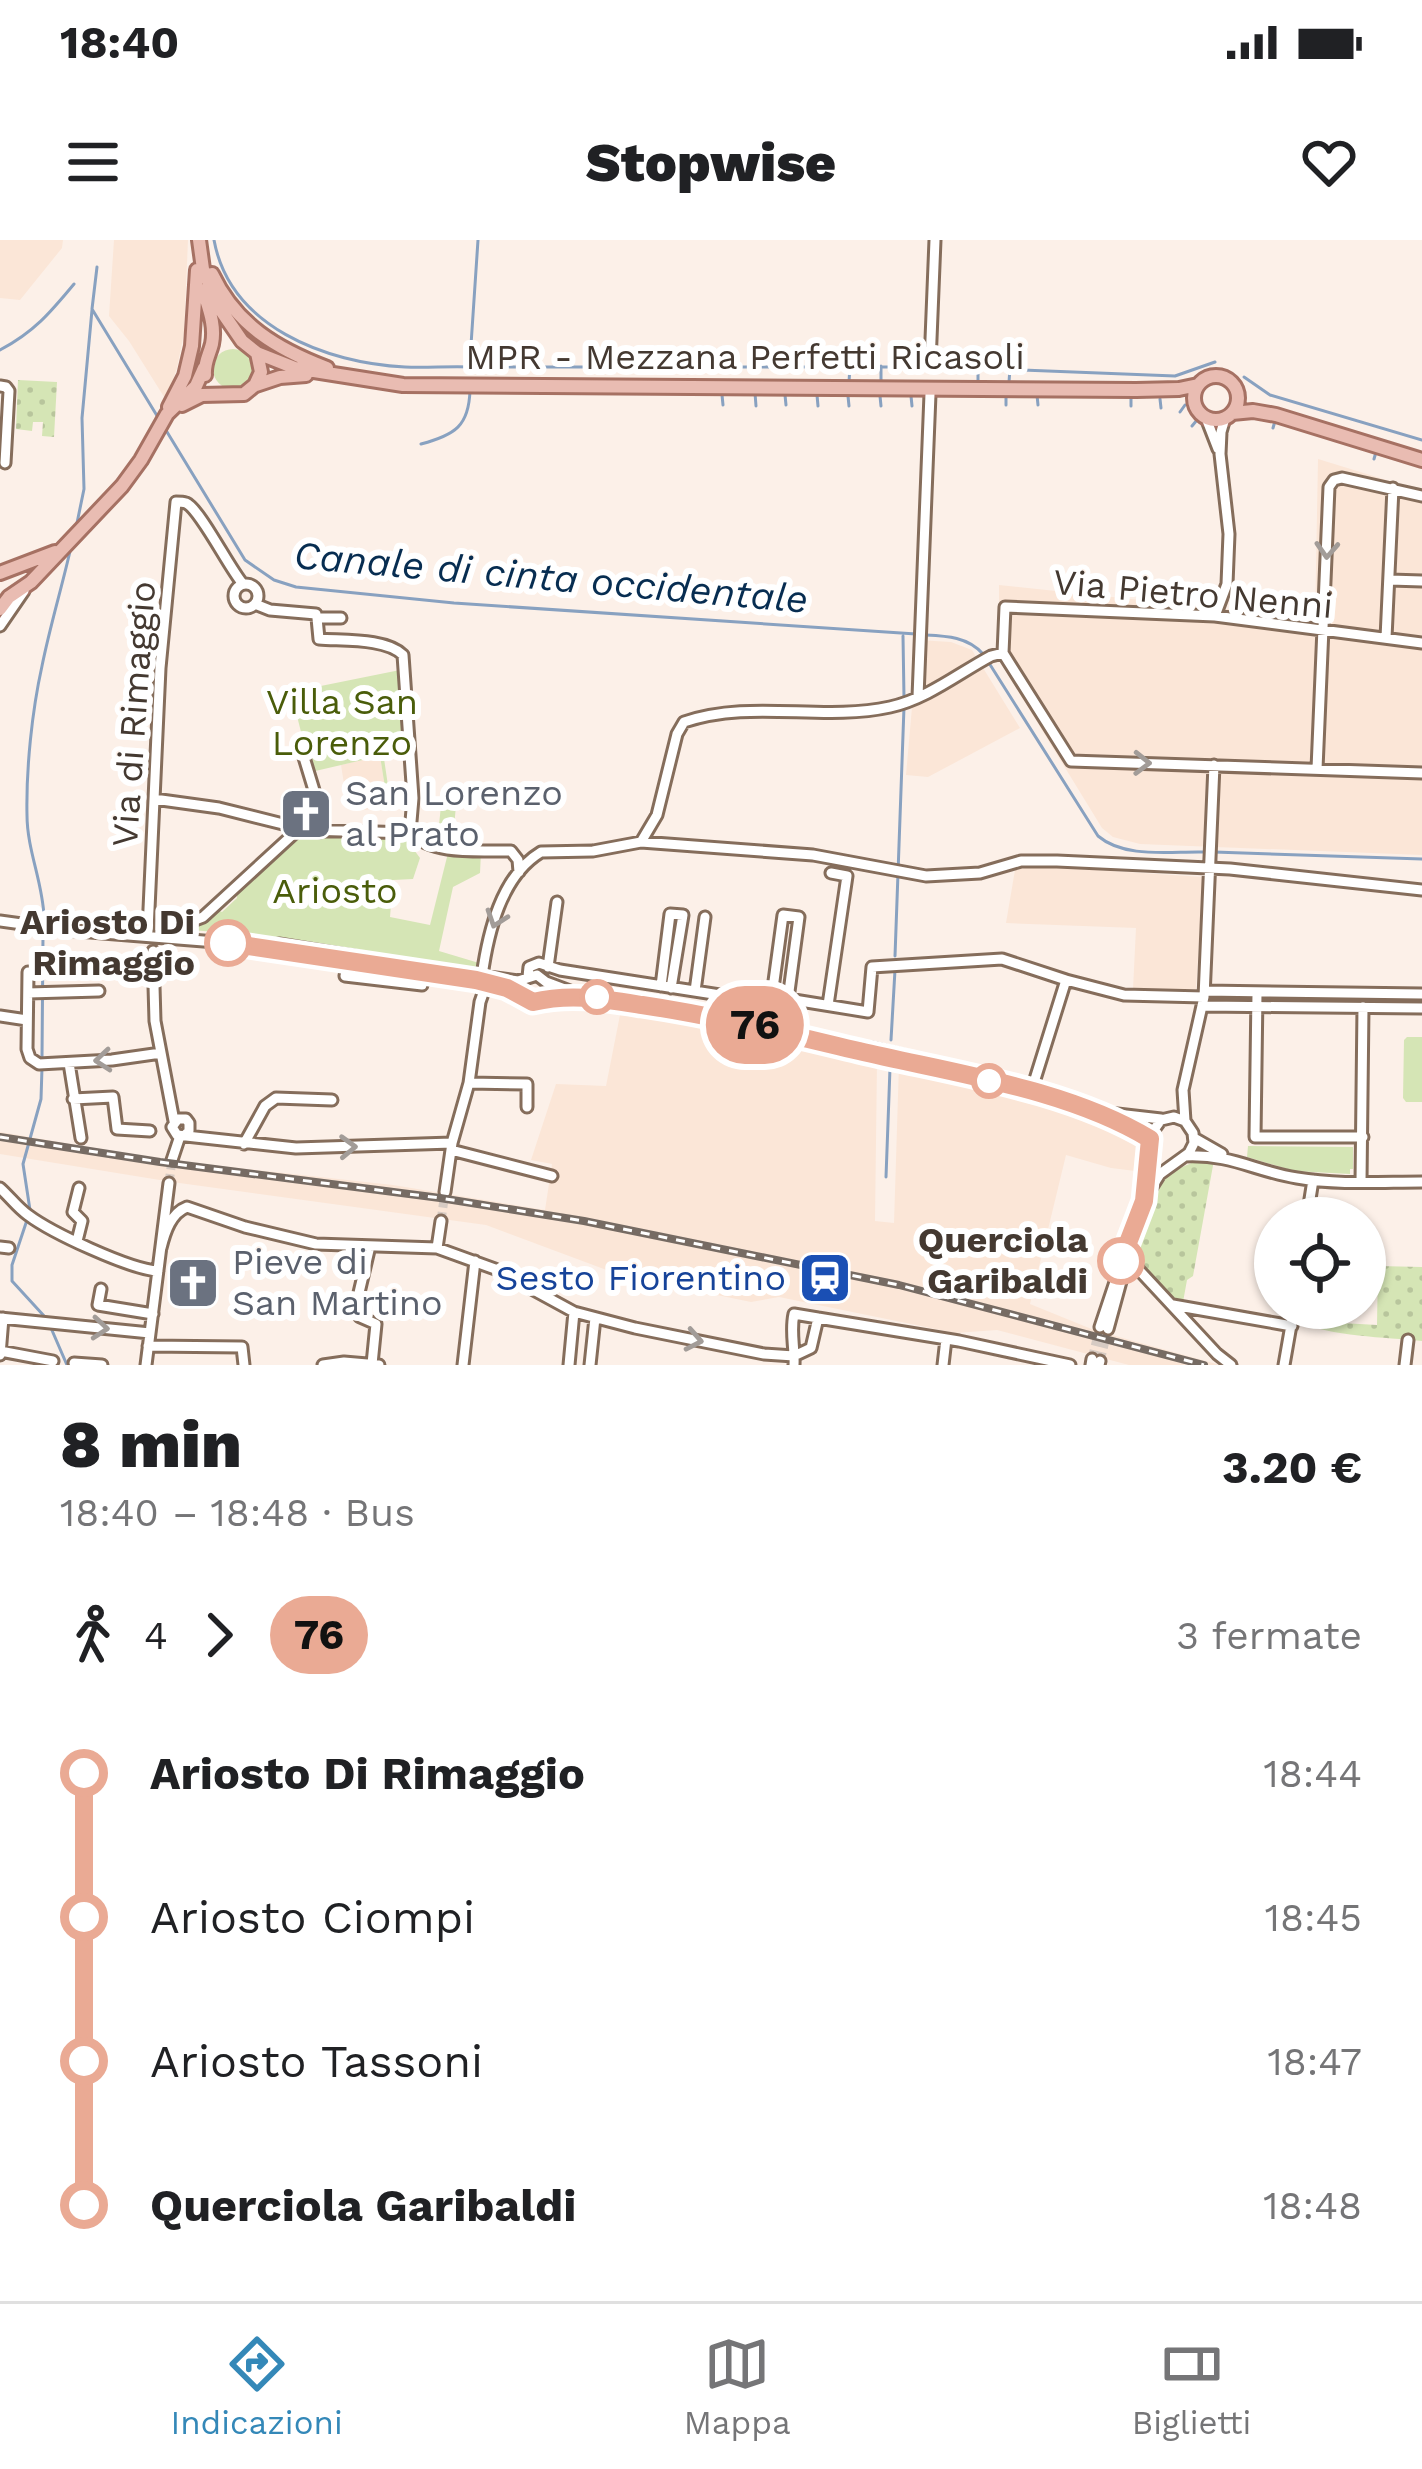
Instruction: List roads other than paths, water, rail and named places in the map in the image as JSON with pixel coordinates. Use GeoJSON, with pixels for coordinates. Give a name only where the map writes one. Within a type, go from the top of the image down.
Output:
{"type":"FeatureCollection","features":[{"type":"Feature","properties":{"kind":"main road"},"geometry":{"type":"LineString","coordinates":[[0,609],[122,486],[166,416],[189,359],[194,332],[198,240]]}},
{"type":"Feature","properties":{"kind":"main road"},"geometry":{"type":"LineString","coordinates":[[198,240],[217,284],[257,333],[345,377]]}},
{"type":"Feature","properties":{"kind":"main road"},"geometry":{"type":"LineString","coordinates":[[166,416],[191,400],[239,396],[255,385],[261,367],[257,353],[242,341],[218,306],[198,240]]}},
{"type":"Feature","properties":{"kind":"main road"},"geometry":{"type":"LineString","coordinates":[[166,416],[192,390],[210,351],[212,319],[197,270]]}},
{"type":"Feature","properties":{"kind":"main road"},"geometry":{"type":"LineString","coordinates":[[210,351],[227,340],[242,341]]}},
{"type":"Feature","properties":{"kind":"main road","name":"MPR - Mezzana Perfetti Ricasoli"},"geometry":{"type":"LineString","coordinates":[[257,353],[295,368],[403,385],[931,390],[1151,390],[1198,385]]}},
{"type":"Feature","properties":{"kind":"main road"},"geometry":{"type":"LineString","coordinates":[[204,368],[207,381],[220,394]]}},
{"type":"Feature","properties":{"kind":"main road","name":"MPR - Mezzana Perfetti Ricasoli"},"geometry":{"type":"LineString","coordinates":[[255,385],[287,376],[345,377]]}},
{"type":"Feature","properties":{"kind":"main road"},"geometry":{"type":"LineString","coordinates":[[1229,416],[1238,401],[1232,383],[1222,377],[1207,378],[1193,396],[1201,413],[1212,420],[1253,411],[1276,415],[1422,460]]}},
{"type":"Feature","properties":{"kind":"main road","name":"MPR - Mezzana Perfetti Ricasoli"},"geometry":{"type":"LineString","coordinates":[[1151,390],[1179,398],[1201,413]]}},
{"type":"Feature","properties":{"kind":"main road"},"geometry":{"type":"LineString","coordinates":[[1237,393],[1276,415]]}},
{"type":"Feature","properties":{"kind":"main road"},"geometry":{"type":"LineString","coordinates":[[0,573],[64,545]]}},
{"type":"Feature","properties":{"kind":"main road"},"geometry":{"type":"LineString","coordinates":[[0,591],[20,583],[50,560]]}},
{"type":"Feature","properties":{"kind":"street"},"geometry":{"type":"LineString","coordinates":[[930,364],[935,240]]}},
{"type":"Feature","properties":{"kind":"street"},"geometry":{"type":"LineString","coordinates":[[0,386],[9,395],[3,468]]}},
{"type":"Feature","properties":{"kind":"street"},"geometry":{"type":"LineString","coordinates":[[918,697],[931,390]]}},
{"type":"Feature","properties":{"kind":"street"},"geometry":{"type":"LineString","coordinates":[[1201,413],[1220,454]]}},
{"type":"Feature","properties":{"kind":"street"},"geometry":{"type":"LineString","coordinates":[[1229,416],[1221,432],[1220,454],[1229,534],[1227,584],[1235,619]]}},
{"type":"Feature","properties":{"kind":"street"},"geometry":{"type":"LineString","coordinates":[[0,450],[3,468]]}},
{"type":"Feature","properties":{"kind":"street"},"geometry":{"type":"LineString","coordinates":[[1317,769],[1330,487],[1342,478],[1422,496]]}},
{"type":"Feature","properties":{"kind":"street"},"geometry":{"type":"LineString","coordinates":[[1386,638],[1393,488]]}},
{"type":"Feature","properties":{"kind":"street","name":"Via di Rimaggio"},"geometry":{"type":"LineString","coordinates":[[185,1132],[188,1121],[177,1120],[172,1108],[160,1053],[150,934],[160,668],[176,502],[193,509],[243,584]]}},
{"type":"Feature","properties":{"kind":"street"},"geometry":{"type":"LineString","coordinates":[[1390,580],[1422,581]]}},
{"type":"Feature","properties":{"kind":"street"},"geometry":{"type":"LineString","coordinates":[[0,626],[31,582]]}},
{"type":"Feature","properties":{"kind":"street"},"geometry":{"type":"LineString","coordinates":[[255,604],[258,597],[251,584],[236,589],[235,600],[244,608],[255,604],[316,614]]}},
{"type":"Feature","properties":{"kind":"street"},"geometry":{"type":"LineString","coordinates":[[1215,616],[1227,584]]}},
{"type":"Feature","properties":{"kind":"street","name":"Via Pietro Nenni"},"geometry":{"type":"LineString","coordinates":[[992,657],[1005,607],[1215,616],[1422,643]]}},
{"type":"Feature","properties":{"kind":"street"},"geometry":{"type":"LineString","coordinates":[[341,618],[317,618],[319,639],[382,643],[403,655],[413,798],[410,833]]}},
{"type":"Feature","properties":{"kind":"street"},"geometry":{"type":"LineString","coordinates":[[640,842],[657,815],[684,722],[713,713],[750,710],[809,713],[894,706],[992,657],[1071,761],[1422,773]]}},
{"type":"Feature","properties":{"kind":"street"},"geometry":{"type":"LineString","coordinates":[[299,741],[320,810],[320,832]]}},
{"type":"Feature","properties":{"kind":"street"},"geometry":{"type":"LineString","coordinates":[[1214,765],[1204,998],[1183,1090],[1185,1121],[1194,1138],[1232,1159]]}},
{"type":"Feature","properties":{"kind":"street"},"geometry":{"type":"LineString","coordinates":[[154,799],[219,808],[320,832],[410,833],[434,847],[511,851],[519,872]]}},
{"type":"Feature","properties":{"kind":"street"},"geometry":{"type":"LineString","coordinates":[[182,926],[203,917],[300,828]]}},
{"type":"Feature","properties":{"kind":"street"},"geometry":{"type":"LineString","coordinates":[[445,1192],[499,907],[519,872],[541,852],[593,851],[640,842],[813,855],[926,876],[1057,860],[1230,869],[1422,890]]}},
{"type":"Feature","properties":{"kind":"street"},"geometry":{"type":"LineString","coordinates":[[828,1005],[847,876],[831,873]]}},
{"type":"Feature","properties":{"kind":"street"},"geometry":{"type":"LineString","coordinates":[[548,967],[557,902]]}},
{"type":"Feature","properties":{"kind":"street"},"geometry":{"type":"LineString","coordinates":[[670,914],[683,916],[666,987],[670,914]]}},
{"type":"Feature","properties":{"kind":"street"},"geometry":{"type":"LineString","coordinates":[[771,1003],[783,915],[800,917],[788,999]]}},
{"type":"Feature","properties":{"kind":"street"},"geometry":{"type":"LineString","coordinates":[[694,992],[704,917]]}},
{"type":"Feature","properties":{"kind":"street"},"geometry":{"type":"LineString","coordinates":[[0,918],[248,940],[509,980],[537,975],[584,996]]}},
{"type":"Feature","properties":{"kind":"street"},"geometry":{"type":"LineString","coordinates":[[150,934],[484,976],[533,1002],[584,996],[687,1012],[984,1074],[1135,1130],[1161,1157],[1217,1156],[1312,1180],[1422,1182]]}},
{"type":"Feature","properties":{"kind":"street"},"geometry":{"type":"LineString","coordinates":[[153,951],[166,940],[179,938]]}},
{"type":"Feature","properties":{"kind":"street"},"geometry":{"type":"LineString","coordinates":[[347,961],[360,957]]}},
{"type":"Feature","properties":{"kind":"street"},"geometry":{"type":"LineString","coordinates":[[525,998],[521,989],[532,964],[694,992],[771,1003],[788,999],[868,1012],[872,967],[1002,959],[1124,995],[1258,1006],[1422,1008]]}},
{"type":"Feature","properties":{"kind":"street"},"geometry":{"type":"LineString","coordinates":[[28,972],[34,993],[26,1049],[40,1063],[160,1053]]}},
{"type":"Feature","properties":{"kind":"street"},"geometry":{"type":"LineString","coordinates":[[1031,1091],[1066,980]]}},
{"type":"Feature","properties":{"kind":"street"},"geometry":{"type":"LineString","coordinates":[[544,998],[547,982]]}},
{"type":"Feature","properties":{"kind":"street"},"geometry":{"type":"LineString","coordinates":[[34,993],[98,991]]}},
{"type":"Feature","properties":{"kind":"street"},"geometry":{"type":"LineString","coordinates":[[1204,998],[1258,993],[1422,994]]}},
{"type":"Feature","properties":{"kind":"street"},"geometry":{"type":"LineString","coordinates":[[1258,993],[1255,1137],[1364,1137]]}},
{"type":"Feature","properties":{"kind":"street"},"geometry":{"type":"LineString","coordinates":[[1361,1182],[1364,1007]]}},
{"type":"Feature","properties":{"kind":"street"},"geometry":{"type":"LineString","coordinates":[[0,1016],[27,1020]]}},
{"type":"Feature","properties":{"kind":"street"},"geometry":{"type":"LineString","coordinates":[[69,1063],[81,1138]]}},
{"type":"Feature","properties":{"kind":"street"},"geometry":{"type":"LineString","coordinates":[[469,1083],[524,1083],[528,1086],[526,1107]]}},
{"type":"Feature","properties":{"kind":"street"},"geometry":{"type":"LineString","coordinates":[[1104,1328],[1144,1201],[1153,1128],[1183,1090]]}},
{"type":"Feature","properties":{"kind":"street"},"geometry":{"type":"LineString","coordinates":[[73,1099],[113,1097],[117,1129],[150,1131]]}},
{"type":"Feature","properties":{"kind":"street"},"geometry":{"type":"LineString","coordinates":[[244,1144],[266,1101],[284,1097],[332,1100]]}},
{"type":"Feature","properties":{"kind":"street"},"geometry":{"type":"LineString","coordinates":[[1088,1111],[1185,1121]]}},
{"type":"Feature","properties":{"kind":"street"},"geometry":{"type":"LineString","coordinates":[[172,1160],[185,1132],[244,1144],[451,1146],[552,1176]]}},
{"type":"Feature","properties":{"kind":"street"},"geometry":{"type":"LineString","coordinates":[[1144,1201],[1160,1174],[1192,1148],[1194,1138]]}},
{"type":"Feature","properties":{"kind":"street"},"geometry":{"type":"LineString","coordinates":[[1310,1197],[1312,1180]]}},
{"type":"Feature","properties":{"kind":"street"},"geometry":{"type":"LineString","coordinates":[[146,1365],[169,1183]]}},
{"type":"Feature","properties":{"kind":"street"},"geometry":{"type":"LineString","coordinates":[[0,1188],[30,1216],[138,1268],[158,1271]]}},
{"type":"Feature","properties":{"kind":"street"},"geometry":{"type":"LineString","coordinates":[[76,1240],[82,1221],[73,1212],[79,1188]]}},
{"type":"Feature","properties":{"kind":"street"},"geometry":{"type":"LineString","coordinates":[[161,1248],[173,1219],[187,1207],[300,1241],[436,1248],[522,1282],[574,1312],[794,1361],[811,1348],[818,1318]]}},
{"type":"Feature","properties":{"kind":"street"},"geometry":{"type":"LineString","coordinates":[[436,1248],[441,1221]]}},
{"type":"Feature","properties":{"kind":"street"},"geometry":{"type":"LineString","coordinates":[[323,1365],[376,1365],[376,1324],[359,1317],[358,1312],[370,1246]]}},
{"type":"Feature","properties":{"kind":"street"},"geometry":{"type":"LineString","coordinates":[[463,1365],[475,1261]]}},
{"type":"Feature","properties":{"kind":"street"},"geometry":{"type":"LineString","coordinates":[[1126,1262],[1132,1262],[1231,1365]]}},
{"type":"Feature","properties":{"kind":"street"},"geometry":{"type":"LineString","coordinates":[[100,1289],[98,1305],[153,1314]]}},
{"type":"Feature","properties":{"kind":"street"},"geometry":{"type":"LineString","coordinates":[[1172,1305],[1254,1319]]}},
{"type":"Feature","properties":{"kind":"street"},"geometry":{"type":"LineString","coordinates":[[569,1365],[574,1312]]}},
{"type":"Feature","properties":{"kind":"street"},"geometry":{"type":"LineString","coordinates":[[794,1361],[790,1341],[794,1314],[1070,1365]]}},
{"type":"Feature","properties":{"kind":"street"},"geometry":{"type":"LineString","coordinates":[[50,1360],[0,1353],[1,1318],[150,1333]]}},
{"type":"Feature","properties":{"kind":"street"},"geometry":{"type":"LineString","coordinates":[[590,1365],[595,1318]]}},
{"type":"Feature","properties":{"kind":"street"},"geometry":{"type":"LineString","coordinates":[[1284,1365],[1291,1329]]}},
{"type":"Feature","properties":{"kind":"street"},"geometry":{"type":"LineString","coordinates":[[944,1365],[946,1339]]}},
{"type":"Feature","properties":{"kind":"street"},"geometry":{"type":"LineString","coordinates":[[1405,1365],[1408,1340]]}},
{"type":"Feature","properties":{"kind":"street"},"geometry":{"type":"LineString","coordinates":[[148,1346],[242,1347],[244,1365]]}},
{"type":"Feature","properties":{"kind":"street"},"geometry":{"type":"LineString","coordinates":[[74,1363],[102,1365]]}},
{"type":"Feature","properties":{"kind":"waterway"},"geometry":{"type":"LineString","coordinates":[[214,240],[239,296],[286,335],[344,358],[375,364],[471,367]]}},
{"type":"Feature","properties":{"kind":"waterway"},"geometry":{"type":"LineString","coordinates":[[470,360],[478,240]]}},
{"type":"Feature","properties":{"kind":"waterway","name":"Canale di cinta occidentale"},"geometry":{"type":"LineString","coordinates":[[97,267],[92,309],[159,419]]}},
{"type":"Feature","properties":{"kind":"waterway"},"geometry":{"type":"LineString","coordinates":[[935,356],[938,268]]}},
{"type":"Feature","properties":{"kind":"waterway"},"geometry":{"type":"LineString","coordinates":[[0,350],[41,321],[74,284]]}},
{"type":"Feature","properties":{"kind":"waterway"},"geometry":{"type":"LineString","coordinates":[[77,523],[84,489],[82,418],[92,310]]}},
{"type":"Feature","properties":{"kind":"waterway"},"geometry":{"type":"LineString","coordinates":[[950,367],[1175,376],[1215,362]]}},
{"type":"Feature","properties":{"kind":"waterway"},"geometry":{"type":"LineString","coordinates":[[849,382],[850,366]]}},
{"type":"Feature","properties":{"kind":"waterway"},"geometry":{"type":"LineString","coordinates":[[881,366],[881,382]]}},
{"type":"Feature","properties":{"kind":"waterway"},"geometry":{"type":"LineString","coordinates":[[481,367],[917,367]]}},
{"type":"Feature","properties":{"kind":"waterway"},"geometry":{"type":"LineString","coordinates":[[978,367],[978,382]]}},
{"type":"Feature","properties":{"kind":"waterway"},"geometry":{"type":"LineString","coordinates":[[1009,382],[1010,368]]}},
{"type":"Feature","properties":{"kind":"waterway"},"geometry":{"type":"LineString","coordinates":[[1244,377],[1270,395],[1422,440]]}},
{"type":"Feature","properties":{"kind":"waterway"},"geometry":{"type":"LineString","coordinates":[[421,444],[458,427],[467,412],[470,390]]}},
{"type":"Feature","properties":{"kind":"waterway"},"geometry":{"type":"LineString","coordinates":[[755,393],[756,406]]}},
{"type":"Feature","properties":{"kind":"waterway"},"geometry":{"type":"LineString","coordinates":[[722,395],[723,405]]}},
{"type":"Feature","properties":{"kind":"waterway"},"geometry":{"type":"LineString","coordinates":[[785,395],[786,405]]}},
{"type":"Feature","properties":{"kind":"waterway"},"geometry":{"type":"LineString","coordinates":[[817,395],[818,406]]}},
{"type":"Feature","properties":{"kind":"waterway"},"geometry":{"type":"LineString","coordinates":[[1037,395],[1038,405]]}},
{"type":"Feature","properties":{"kind":"waterway"},"geometry":{"type":"LineString","coordinates":[[848,396],[849,406]]}},
{"type":"Feature","properties":{"kind":"waterway"},"geometry":{"type":"LineString","coordinates":[[880,396],[881,406]]}},
{"type":"Feature","properties":{"kind":"waterway"},"geometry":{"type":"LineString","coordinates":[[911,396],[912,406]]}},
{"type":"Feature","properties":{"kind":"waterway"},"geometry":{"type":"LineString","coordinates":[[1006,396],[1006,405]]}},
{"type":"Feature","properties":{"kind":"waterway"},"geometry":{"type":"LineString","coordinates":[[1131,397],[1131,406]]}},
{"type":"Feature","properties":{"kind":"waterway"},"geometry":{"type":"LineString","coordinates":[[1160,399],[1161,408]]}},
{"type":"Feature","properties":{"kind":"waterway"},"geometry":{"type":"LineString","coordinates":[[1180,412],[1185,405]]}},
{"type":"Feature","properties":{"kind":"waterway"},"geometry":{"type":"LineString","coordinates":[[1192,426],[1197,420]]}},
{"type":"Feature","properties":{"kind":"waterway"},"geometry":{"type":"LineString","coordinates":[[1273,428],[1275,421]]}},
{"type":"Feature","properties":{"kind":"waterway","name":"Canale di cinta occidentale"},"geometry":{"type":"LineString","coordinates":[[164,427],[245,560],[274,580],[296,587],[454,603],[916,634]]}},
{"type":"Feature","properties":{"kind":"waterway"},"geometry":{"type":"LineString","coordinates":[[1374,459],[1376,452]]}},
{"type":"Feature","properties":{"kind":"waterway"},"geometry":{"type":"LineString","coordinates":[[44,917],[28,828],[29,760],[38,683],[71,547]]}},
{"type":"Feature","properties":{"kind":"waterway","name":"Canale di cinta occidentale"},"geometry":{"type":"LineString","coordinates":[[926,635],[964,641],[983,654]]}},
{"type":"Feature","properties":{"kind":"waterway"},"geometry":{"type":"LineString","coordinates":[[903,636],[904,698]]}},
{"type":"Feature","properties":{"kind":"waterway","name":"Canale di cinta occidentale"},"geometry":{"type":"LineString","coordinates":[[989,663],[1098,836],[1135,851],[1204,852]]}},
{"type":"Feature","properties":{"kind":"waterway"},"geometry":{"type":"LineString","coordinates":[[895,956],[904,707]]}},
{"type":"Feature","properties":{"kind":"waterway","name":"Canale di cinta occidentale"},"geometry":{"type":"LineString","coordinates":[[1214,852],[1422,859]]}},
{"type":"Feature","properties":{"kind":"waterway"},"geometry":{"type":"LineString","coordinates":[[42,1058],[43,935]]}},
{"type":"Feature","properties":{"kind":"waterway"},"geometry":{"type":"LineString","coordinates":[[891,1040],[895,970]]}},
{"type":"Feature","properties":{"kind":"waterway"},"geometry":{"type":"LineString","coordinates":[[30,1210],[23,1164],[41,1099],[42,1068]]}},
{"type":"Feature","properties":{"kind":"waterway"},"geometry":{"type":"LineString","coordinates":[[886,1177],[890,1068]]}},
{"type":"Feature","properties":{"kind":"waterway"},"geometry":{"type":"LineString","coordinates":[[27,1220],[12,1265],[12,1281],[45,1317]]}},
{"type":"Feature","properties":{"kind":"waterway"},"geometry":{"type":"LineString","coordinates":[[51,1328],[67,1365]]}},
{"type":"Feature","properties":{"kind":"tunnel"},"geometry":{"type":"LineString","coordinates":[[169,1183],[172,1160]]}},
{"type":"Feature","properties":{"kind":"tunnel"},"geometry":{"type":"LineString","coordinates":[[441,1221],[445,1192]]}},
{"type":"Feature","properties":{"kind":"tunnel"},"geometry":{"type":"LineString","coordinates":[[1092,1359],[1100,1327]]}},
{"type":"Feature","properties":{"kind":"tunnel"},"geometry":{"type":"LineString","coordinates":[[1100,1361],[1108,1329]]}},
{"type":"Feature","properties":{"kind":"railway"},"geometry":{"type":"LineString","coordinates":[[0,1137],[584,1221],[899,1285],[1204,1365]]}},
{"type":"Feature","properties":{"kind":"place","name":"San Lorenzo al Prato"},"geometry":{"type":"Point","coordinates":[306,814]}},
{"type":"Feature","properties":{"kind":"place","name":"Ariosto Di Rimaggio"},"geometry":{"type":"Point","coordinates":[228,943]}},
{"type":"Feature","properties":{"kind":"place","name":"Querciola Garibaldi"},"geometry":{"type":"Point","coordinates":[1121,1261]}},
{"type":"Feature","properties":{"kind":"place","name":"Sesto Fiorentino"},"geometry":{"type":"Point","coordinates":[825,1278]}},
{"type":"Feature","properties":{"kind":"place","name":"Pieve di San Martino"},"geometry":{"type":"Point","coordinates":[193,1283]}},
{"type":"Feature","properties":{"kind":"park label","name":"Villa San Lorenzo"},"geometry":{"type":"Point","coordinates":[342,722]}},
{"type":"Feature","properties":{"kind":"park label","name":"Ariosto"},"geometry":{"type":"Point","coordinates":[335,891]}}]}
